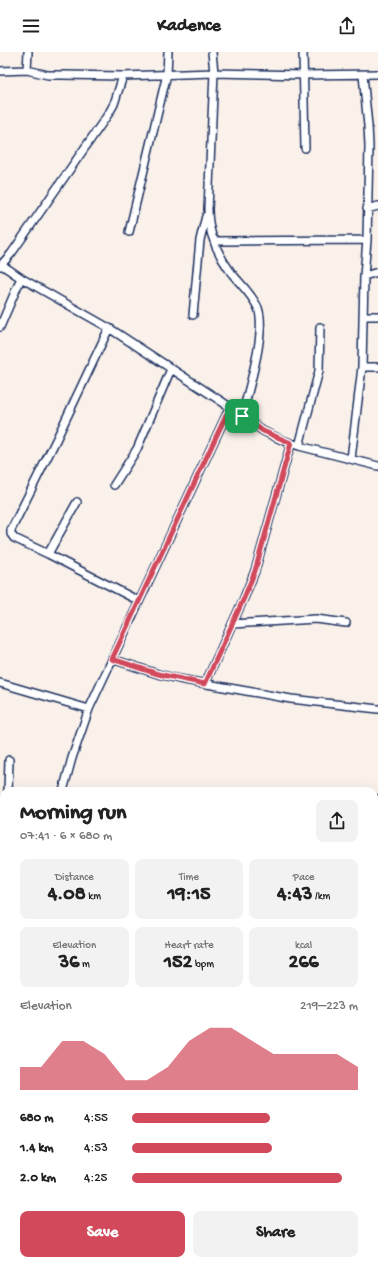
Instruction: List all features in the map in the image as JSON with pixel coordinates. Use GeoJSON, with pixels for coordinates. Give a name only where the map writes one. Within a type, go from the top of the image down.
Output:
{"type":"FeatureCollection","features":[{"type":"Feature","properties":{"kind":"street"},"geometry":{"type":"LineString","coordinates":[[27,70],[28,52]]}},
{"type":"Feature","properties":{"kind":"street"},"geometry":{"type":"LineString","coordinates":[[129,232],[167,74],[168,52]]}},
{"type":"Feature","properties":{"kind":"street"},"geometry":{"type":"LineString","coordinates":[[212,52],[214,73],[208,222],[214,241],[230,271],[253,299],[258,308],[260,320],[258,348],[242,416]]}},
{"type":"Feature","properties":{"kind":"street"},"geometry":{"type":"LineString","coordinates":[[303,52],[305,148]]}},
{"type":"Feature","properties":{"kind":"street"},"geometry":{"type":"LineString","coordinates":[[0,71],[27,70],[48,75],[123,76],[214,73],[303,75],[378,74]]}},
{"type":"Feature","properties":{"kind":"street"},"geometry":{"type":"LineString","coordinates":[[351,459],[362,367],[364,276],[367,240],[368,126],[363,75]]}},
{"type":"Feature","properties":{"kind":"street"},"geometry":{"type":"LineString","coordinates":[[123,76],[114,104],[109,113],[11,254],[1,266],[109,328],[230,407],[263,431],[299,446],[378,466]]}},
{"type":"Feature","properties":{"kind":"street"},"geometry":{"type":"LineString","coordinates":[[367,209],[378,206]]}},
{"type":"Feature","properties":{"kind":"street"},"geometry":{"type":"LineString","coordinates":[[193,315],[200,240],[208,209]]}},
{"type":"Feature","properties":{"kind":"street"},"geometry":{"type":"LineString","coordinates":[[214,241],[367,240]]}},
{"type":"Feature","properties":{"kind":"street"},"geometry":{"type":"LineString","coordinates":[[364,276],[378,272]]}},
{"type":"Feature","properties":{"kind":"street"},"geometry":{"type":"LineString","coordinates":[[0,327],[21,278]]}},
{"type":"Feature","properties":{"kind":"street"},"geometry":{"type":"LineString","coordinates":[[363,316],[378,316]]}},
{"type":"Feature","properties":{"kind":"street"},"geometry":{"type":"LineString","coordinates":[[299,446],[318,371],[320,327]]}},
{"type":"Feature","properties":{"kind":"street"},"geometry":{"type":"LineString","coordinates":[[109,328],[56,440],[11,530],[11,534],[14,538],[139,601]]}},
{"type":"Feature","properties":{"kind":"street"},"geometry":{"type":"LineString","coordinates":[[362,367],[378,367]]}},
{"type":"Feature","properties":{"kind":"street"},"geometry":{"type":"LineString","coordinates":[[114,485],[137,449],[171,369]]}},
{"type":"Feature","properties":{"kind":"street"},"geometry":{"type":"LineString","coordinates":[[64,787],[72,758],[89,710],[230,407]]}},
{"type":"Feature","properties":{"kind":"street"},"geometry":{"type":"LineString","coordinates":[[205,684],[255,571],[291,443]]}},
{"type":"Feature","properties":{"kind":"street"},"geometry":{"type":"LineString","coordinates":[[48,554],[77,502]]}},
{"type":"Feature","properties":{"kind":"street"},"geometry":{"type":"LineString","coordinates":[[232,624],[316,619],[346,623]]}},
{"type":"Feature","properties":{"kind":"street"},"geometry":{"type":"LineString","coordinates":[[112,659],[158,674],[205,684],[291,699],[378,709]]}},
{"type":"Feature","properties":{"kind":"street"},"geometry":{"type":"LineString","coordinates":[[0,683],[89,710]]}},
{"type":"Feature","properties":{"kind":"street"},"geometry":{"type":"LineString","coordinates":[[8,787],[9,760]]}},
{"type":"Feature","properties":{"kind":"route"},"geometry":{"type":"LineString","coordinates":[[230,407],[242,416],[263,431],[291,443],[255,571],[205,684],[158,674],[112,659],[230,407]]}}]}
